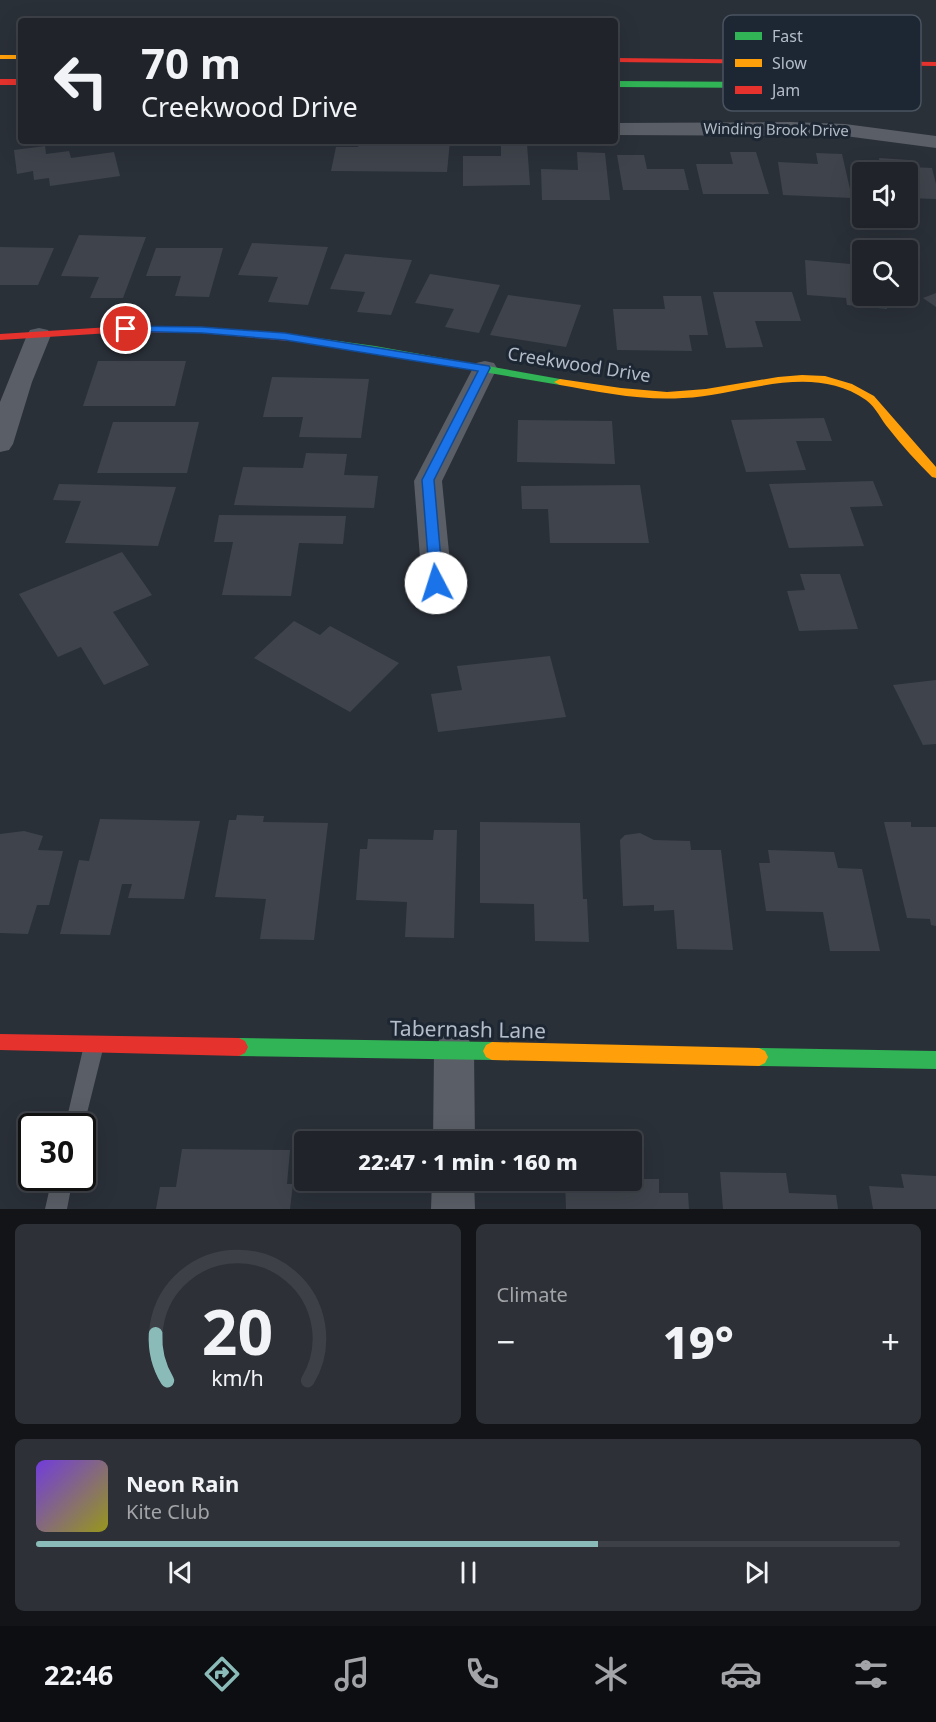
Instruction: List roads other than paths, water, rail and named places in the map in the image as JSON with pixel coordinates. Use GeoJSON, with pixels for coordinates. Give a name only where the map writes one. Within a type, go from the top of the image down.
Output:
{"type":"FeatureCollection","features":[{"type":"Feature","properties":{"kind":"street"},"geometry":{"type":"LineString","coordinates":[[0,57],[18,57]]}},
{"type":"Feature","properties":{"kind":"street"},"geometry":{"type":"LineString","coordinates":[[618,60],[723,61]]}},
{"type":"Feature","properties":{"kind":"street"},"geometry":{"type":"LineString","coordinates":[[921,64],[936,64]]}},
{"type":"Feature","properties":{"kind":"street"},"geometry":{"type":"LineString","coordinates":[[0,82],[18,82]]}},
{"type":"Feature","properties":{"kind":"street"},"geometry":{"type":"LineString","coordinates":[[618,84],[723,85]]}},
{"type":"Feature","properties":{"kind":"street","name":"Winding Brook Drive"},"geometry":{"type":"LineString","coordinates":[[618,129],[845,130],[936,142]]}},
{"type":"Feature","properties":{"kind":"street","name":"Creekwood Drive"},"geometry":{"type":"LineString","coordinates":[[0,338],[126,329],[202,330],[285,336],[624,393],[664,396],[736,388],[796,376],[824,379],[851,387],[871,398],[922,461],[936,474]]}},
{"type":"Feature","properties":{"kind":"street"},"geometry":{"type":"LineString","coordinates":[[0,444],[19,382],[39,335]]}},
{"type":"Feature","properties":{"kind":"street"},"geometry":{"type":"LineString","coordinates":[[436,583],[428,480],[485,368]]}},
{"type":"Feature","properties":{"kind":"street","name":"Tabernash Lane"},"geometry":{"type":"LineString","coordinates":[[0,1042],[936,1060]]}},
{"type":"Feature","properties":{"kind":"street"},"geometry":{"type":"LineString","coordinates":[[453,1131],[454,1051]]}},
{"type":"Feature","properties":{"kind":"street"},"geometry":{"type":"LineString","coordinates":[[453,1191],[453,1209]]}},
{"type":"Feature","properties":{"kind":"lane"},"geometry":{"type":"LineString","coordinates":[[78,1113],[95,1044]]}},
{"type":"Feature","properties":{"kind":"lane"},"geometry":{"type":"LineString","coordinates":[[56,1209],[60,1191]]}}]}
